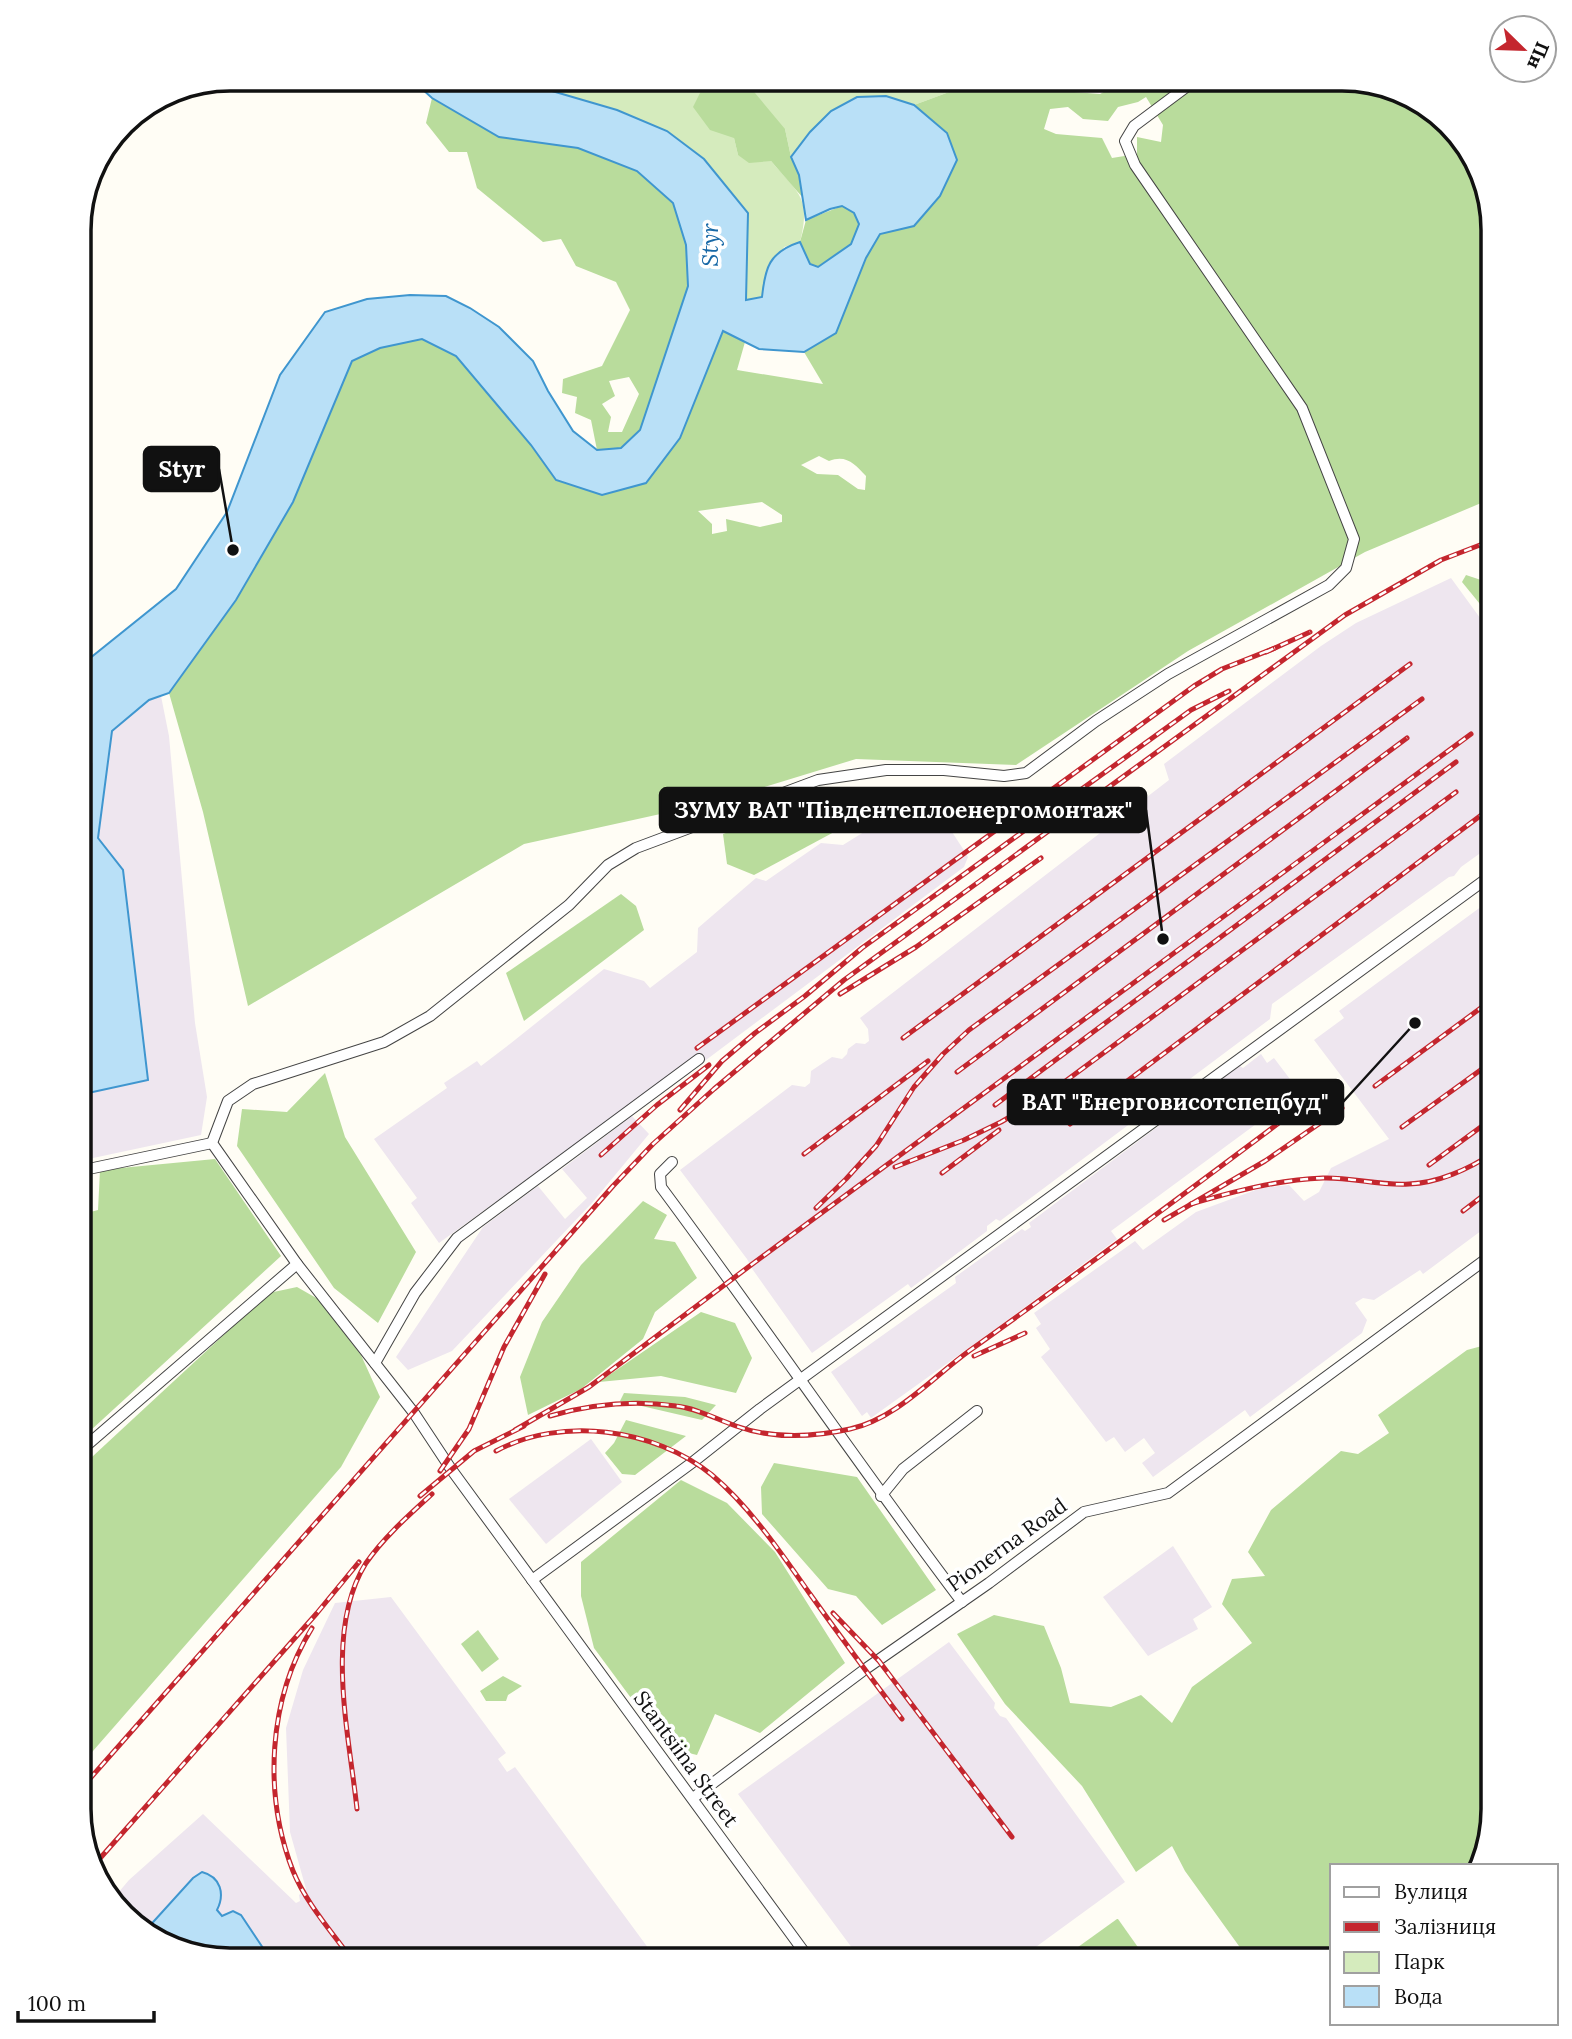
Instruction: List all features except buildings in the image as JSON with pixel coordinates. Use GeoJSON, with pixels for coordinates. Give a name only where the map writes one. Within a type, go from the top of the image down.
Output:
{"type":"FeatureCollection","features":[{"type":"Feature","properties":{"kind":"street"},"geometry":{"type":"LineString","coordinates":[[91,1168],[212,1143],[228,1101],[253,1084],[384,1042],[430,1016],[569,905],[608,865],[636,848],[818,780],[886,770],[944,770],[1004,776],[1026,773],[1096,721],[1168,674],[1329,585],[1346,568],[1354,539],[1302,408],[1135,165],[1125,141],[1134,126],[1181,91]]}},
{"type":"Feature","properties":{"kind":"street"},"geometry":{"type":"LineString","coordinates":[[532,1580],[799,1380],[1481,883]]}},
{"type":"Feature","properties":{"kind":"street"},"geometry":{"type":"LineString","coordinates":[[375,1363],[415,1293],[457,1238],[699,1059]]}},
{"type":"Feature","properties":{"kind":"street","name":"Stantsiina Street"},"geometry":{"type":"LineString","coordinates":[[212,1143],[297,1264],[375,1363],[801,1948]]}},
{"type":"Feature","properties":{"kind":"street"},"geometry":{"type":"LineString","coordinates":[[672,1162],[660,1174],[661,1187],[730,1280],[881,1496],[962,1602]]}},
{"type":"Feature","properties":{"kind":"street","name":"Pionerna Road"},"geometry":{"type":"LineString","coordinates":[[693,1798],[864,1670],[1084,1512],[1168,1493],[1481,1263]]}},
{"type":"Feature","properties":{"kind":"street"},"geometry":{"type":"LineString","coordinates":[[91,1442],[297,1264]]}},
{"type":"Feature","properties":{"kind":"street"},"geometry":{"type":"LineString","coordinates":[[881,1496],[903,1469],[977,1411]]}},
{"type":"Feature","properties":{"kind":"shaded area"},"geometry":{"type":"Polygon","coordinates":[[[1451,578],[1481,619],[1481,853],[1461,867],[1454,876],[1272,1004],[1270,1019],[1000,1221],[996,1219],[987,1226],[987,1231],[911,1288],[908,1284],[812,1353],[747,1259],[680,1170],[792,1085],[805,1087],[810,1083],[811,1071],[832,1057],[842,1059],[856,1043],[865,1044],[869,1041],[868,1029],[860,1018],[1169,780],[1164,764],[1321,646],[1356,623],[1451,578]]]}},
{"type":"Feature","properties":{"kind":"shaded area"},"geometry":{"type":"Polygon","coordinates":[[[161,696],[169,736],[195,1023],[207,1097],[201,1135],[91,1158],[91,739],[112,731],[149,700],[161,696]]]}},
{"type":"Feature","properties":{"kind":"shaded area"},"geometry":{"type":"Polygon","coordinates":[[[924,799],[932,801],[968,857],[964,867],[702,1063],[584,1138],[439,1243],[411,1203],[417,1198],[374,1139],[447,1088],[444,1083],[477,1061],[481,1066],[604,969],[644,981],[650,988],[697,952],[698,928],[756,878],[766,881],[821,843],[843,845],[896,812],[924,799]]]}},
{"type":"Feature","properties":{"kind":"shaded area"},"geometry":{"type":"Polygon","coordinates":[[[1481,907],[1481,1231],[1423,1274],[1420,1270],[1374,1300],[1363,1298],[1355,1303],[1367,1320],[1362,1333],[1250,1417],[1245,1410],[1153,1477],[1142,1463],[1155,1453],[1144,1438],[1125,1452],[1114,1437],[1106,1442],[1041,1357],[1050,1349],[1036,1328],[1041,1324],[1034,1313],[1135,1241],[1143,1250],[1196,1212],[1261,1188],[1289,1185],[1304,1201],[1319,1192],[1331,1168],[1389,1139],[1314,1040],[1344,1018],[1339,1011],[1481,907]]]}},
{"type":"Feature","properties":{"kind":"shaded area"},"geometry":{"type":"Polygon","coordinates":[[[1261,1054],[1267,1063],[1274,1058],[1302,1095],[1271,1119],[1267,1116],[1111,1231],[1117,1239],[1002,1324],[871,1418],[867,1412],[862,1416],[831,1372],[956,1283],[955,1277],[1022,1229],[1025,1231],[1031,1227],[1029,1223],[1192,1101],[1196,1103],[1200,1100],[1199,1095],[1261,1054]]]}},
{"type":"Feature","properties":{"kind":"shaded area"},"geometry":{"type":"Polygon","coordinates":[[[632,1116],[649,1134],[592,1203],[452,1351],[408,1370],[396,1357],[483,1227],[538,1186],[565,1219],[587,1198],[562,1169],[632,1116]]]}},
{"type":"Feature","properties":{"kind":"shaded area"},"geometry":{"type":"Polygon","coordinates":[[[591,1439],[622,1482],[546,1544],[509,1499],[591,1439]]]}},
{"type":"Feature","properties":{"kind":"shaded area"},"geometry":{"type":"Polygon","coordinates":[[[1173,1546],[1212,1607],[1193,1619],[1198,1629],[1148,1656],[1103,1597],[1173,1546]]]}},
{"type":"Feature","properties":{"kind":"shaded area"},"geometry":{"type":"Polygon","coordinates":[[[391,1597],[506,1753],[498,1759],[507,1772],[515,1767],[648,1948],[212,1947],[169,1934],[138,1914],[125,1901],[119,1892],[129,1880],[203,1814],[296,1903],[300,1901],[299,1895],[306,1889],[290,1832],[286,1728],[303,1670],[335,1603],[391,1597]]]}},
{"type":"Feature","properties":{"kind":"shaded area"},"geometry":{"type":"Polygon","coordinates":[[[949,1642],[995,1703],[994,1708],[1000,1716],[1006,1718],[1125,1882],[1034,1948],[852,1948],[738,1794],[949,1642]]]}},
{"type":"Feature","properties":{"kind":"green space"},"geometry":{"type":"Polygon","coordinates":[[[548,91],[952,91],[914,105],[886,96],[831,111],[791,157],[785,129],[734,138],[738,155],[771,161],[800,197],[804,215],[800,242],[784,247],[762,298],[745,300],[748,213],[704,159],[548,91]]]}},
{"type":"Feature","properties":{"kind":"green space"},"geometry":{"type":"Polygon","coordinates":[[[701,91],[753,91],[785,129],[803,198],[771,161],[749,163],[738,155],[734,138],[710,130],[693,107],[701,91]]]}},
{"type":"Feature","properties":{"kind":"green space"},"geometry":{"type":"Polygon","coordinates":[[[952,91],[1075,91],[1100,94],[1106,91],[1351,91],[1395,102],[1427,120],[1447,138],[1458,153],[1474,185],[1480,212],[1481,503],[1365,552],[1188,651],[1016,765],[856,759],[715,802],[524,844],[248,1006],[203,812],[169,693],[236,600],[293,502],[352,361],[380,348],[422,339],[457,356],[531,445],[556,480],[646,483],[679,438],[723,331],[745,342],[737,370],[823,384],[804,352],[836,333],[866,258],[880,234],[914,226],[947,133],[914,105],[952,91]],[[1146,97],[1118,107],[1108,121],[1083,119],[1068,107],[1050,109],[1044,129],[1056,134],[1102,138],[1112,158],[1137,154],[1137,137],[1161,142],[1163,125],[1146,97]],[[819,456],[801,465],[817,474],[838,475],[858,489],[865,490],[866,476],[854,464],[840,459],[829,461],[819,456]],[[762,502],[698,511],[712,524],[712,534],[727,531],[726,519],[760,527],[782,522],[782,515],[762,502]]]}},
{"type":"Feature","properties":{"kind":"green space"},"geometry":{"type":"Polygon","coordinates":[[[432,98],[499,137],[578,148],[637,171],[673,203],[686,245],[688,286],[640,430],[621,448],[597,450],[591,420],[575,413],[577,397],[562,393],[563,379],[602,366],[630,310],[616,282],[576,266],[561,239],[543,242],[477,188],[467,152],[449,152],[426,123],[432,98]],[[629,377],[609,381],[615,396],[602,404],[611,417],[608,432],[622,432],[639,394],[629,377]]]}},
{"type":"Feature","properties":{"kind":"green space"},"geometry":{"type":"Polygon","coordinates":[[[842,206],[854,213],[859,224],[851,244],[818,267],[810,265],[800,242],[806,220],[842,206]]]}},
{"type":"Feature","properties":{"kind":"green space"},"geometry":{"type":"Polygon","coordinates":[[[1466,575],[1481,580],[1481,605],[1462,582],[1466,575]]]}},
{"type":"Feature","properties":{"kind":"green space"},"geometry":{"type":"Polygon","coordinates":[[[811,803],[836,831],[754,875],[727,864],[723,834],[811,803]]]}},
{"type":"Feature","properties":{"kind":"green space"},"geometry":{"type":"Polygon","coordinates":[[[621,894],[636,906],[644,930],[524,1021],[506,973],[621,894]]]}},
{"type":"Feature","properties":{"kind":"green space"},"geometry":{"type":"Polygon","coordinates":[[[325,1073],[345,1137],[416,1252],[378,1323],[334,1288],[237,1146],[242,1109],[287,1112],[325,1073]]]}},
{"type":"Feature","properties":{"kind":"green space"},"geometry":{"type":"Polygon","coordinates":[[[215,1159],[281,1256],[91,1430],[91,1212],[98,1210],[100,1170],[215,1159]]]}},
{"type":"Feature","properties":{"kind":"green space"},"geometry":{"type":"Polygon","coordinates":[[[643,1201],[667,1215],[654,1239],[675,1242],[697,1278],[655,1312],[643,1339],[581,1389],[528,1415],[520,1377],[542,1322],[581,1265],[643,1201]]]}},
{"type":"Feature","properties":{"kind":"green space"},"geometry":{"type":"Polygon","coordinates":[[[297,1287],[318,1299],[361,1355],[380,1397],[341,1467],[91,1753],[91,1458],[269,1293],[297,1287]]]}},
{"type":"Feature","properties":{"kind":"green space"},"geometry":{"type":"Polygon","coordinates":[[[701,1312],[735,1323],[752,1358],[736,1393],[661,1376],[599,1382],[701,1312]]]}},
{"type":"Feature","properties":{"kind":"green space"},"geometry":{"type":"Polygon","coordinates":[[[1481,1346],[1481,1809],[1480,1827],[1470,1862],[1330,1864],[1330,1948],[1240,1948],[1185,1871],[1172,1846],[1136,1872],[1082,1786],[1005,1704],[957,1634],[994,1615],[1044,1626],[1061,1668],[1070,1703],[1111,1707],[1141,1695],[1172,1723],[1192,1687],[1252,1643],[1222,1604],[1232,1579],[1265,1576],[1248,1552],[1271,1510],[1341,1451],[1358,1454],[1389,1433],[1378,1415],[1467,1350],[1481,1346]]]}},
{"type":"Feature","properties":{"kind":"green space"},"geometry":{"type":"Polygon","coordinates":[[[624,1393],[685,1397],[716,1405],[702,1420],[620,1401],[624,1393]]]}},
{"type":"Feature","properties":{"kind":"green space"},"geometry":{"type":"Polygon","coordinates":[[[626,1420],[686,1436],[635,1475],[622,1474],[605,1453],[614,1443],[626,1420]]]}},
{"type":"Feature","properties":{"kind":"green space"},"geometry":{"type":"Polygon","coordinates":[[[774,1463],[857,1477],[936,1590],[882,1625],[856,1596],[828,1589],[762,1514],[761,1487],[774,1463]]]}},
{"type":"Feature","properties":{"kind":"green space"},"geometry":{"type":"Polygon","coordinates":[[[681,1480],[727,1503],[775,1552],[845,1663],[760,1733],[715,1714],[697,1755],[668,1748],[594,1648],[581,1596],[581,1562],[681,1480]]]}},
{"type":"Feature","properties":{"kind":"green space"},"geometry":{"type":"Polygon","coordinates":[[[478,1630],[499,1659],[482,1672],[461,1644],[478,1630]]]}},
{"type":"Feature","properties":{"kind":"green space"},"geometry":{"type":"Polygon","coordinates":[[[503,1676],[522,1686],[508,1695],[506,1701],[486,1701],[480,1691],[503,1676]]]}},
{"type":"Feature","properties":{"kind":"green space"},"geometry":{"type":"Polygon","coordinates":[[[1117,1919],[1139,1948],[1077,1948],[1117,1919]]]}},
{"type":"Feature","properties":{"kind":"water","name":"Styr"},"geometry":{"type":"Polygon","coordinates":[[[424,91],[552,91],[617,110],[667,131],[704,159],[748,213],[746,300],[762,297],[767,269],[775,256],[790,246],[800,242],[810,264],[818,267],[851,244],[859,224],[854,213],[842,206],[806,220],[799,175],[791,157],[831,111],[857,97],[886,96],[914,105],[947,133],[957,160],[940,196],[914,226],[880,234],[866,258],[836,333],[804,352],[759,349],[723,331],[680,438],[646,483],[602,495],[556,480],[531,445],[456,356],[422,339],[380,348],[352,361],[293,502],[236,600],[169,693],[149,700],[112,731],[98,838],[123,870],[148,1080],[91,1092],[91,657],[176,589],[227,512],[280,375],[325,312],[367,299],[410,295],[446,296],[499,327],[533,361],[573,431],[597,450],[621,448],[640,430],[688,286],[686,245],[673,203],[637,171],[578,148],[499,137],[424,91]]]}},
{"type":"Feature","properties":{"kind":"water"},"geometry":{"type":"Polygon","coordinates":[[[202,1872],[217,1882],[221,1898],[217,1910],[222,1916],[233,1911],[241,1915],[263,1948],[212,1947],[185,1941],[151,1924],[193,1878],[202,1872]]]}},
{"type":"Feature","properties":{"kind":"railway"},"geometry":{"type":"LineString","coordinates":[[91,1777],[613,1186],[653,1144],[714,1089],[844,980],[1345,615],[1441,560],[1481,545]]}},
{"type":"Feature","properties":{"kind":"railway"},"geometry":{"type":"LineString","coordinates":[[1266,652],[1310,632]]}},
{"type":"Feature","properties":{"kind":"railway"},"geometry":{"type":"LineString","coordinates":[[697,1048],[1194,686],[1222,669],[1275,648]]}},
{"type":"Feature","properties":{"kind":"railway"},"geometry":{"type":"LineString","coordinates":[[903,1038],[1410,664]]}},
{"type":"Feature","properties":{"kind":"railway"},"geometry":{"type":"LineString","coordinates":[[680,1110],[722,1061],[862,948],[1191,710],[1229,691]]}},
{"type":"Feature","properties":{"kind":"railway"},"geometry":{"type":"LineString","coordinates":[[816,1208],[876,1146],[914,1087],[969,1030],[1422,699]]}},
{"type":"Feature","properties":{"kind":"railway"},"geometry":{"type":"LineString","coordinates":[[515,1430],[589,1387],[1471,734]]}},
{"type":"Feature","properties":{"kind":"railway"},"geometry":{"type":"LineString","coordinates":[[957,1072],[1407,738]]}},
{"type":"Feature","properties":{"kind":"railway"},"geometry":{"type":"LineString","coordinates":[[995,1105],[1456,762]]}},
{"type":"Feature","properties":{"kind":"railway"},"geometry":{"type":"LineString","coordinates":[[895,1167],[964,1140],[1044,1097],[1456,792]]}},
{"type":"Feature","properties":{"kind":"railway"},"geometry":{"type":"LineString","coordinates":[[1070,1124],[1481,815]]}},
{"type":"Feature","properties":{"kind":"railway"},"geometry":{"type":"LineString","coordinates":[[840,994],[916,947],[1041,858]]}},
{"type":"Feature","properties":{"kind":"railway"},"geometry":{"type":"LineString","coordinates":[[1375,1086],[1481,1008]]}},
{"type":"Feature","properties":{"kind":"railway"},"geometry":{"type":"LineString","coordinates":[[804,1154],[928,1061]]}},
{"type":"Feature","properties":{"kind":"railway"},"geometry":{"type":"LineString","coordinates":[[601,1155],[657,1105],[709,1065]]}},
{"type":"Feature","properties":{"kind":"railway"},"geometry":{"type":"LineString","coordinates":[[1402,1127],[1481,1070]]}},
{"type":"Feature","properties":{"kind":"railway"},"geometry":{"type":"LineString","coordinates":[[550,1416],[597,1406],[644,1403],[684,1407],[736,1426],[778,1435],[822,1434],[867,1424],[898,1407],[969,1351],[1327,1087]]}},
{"type":"Feature","properties":{"kind":"railway"},"geometry":{"type":"LineString","coordinates":[[1164,1220],[1265,1161],[1342,1108]]}},
{"type":"Feature","properties":{"kind":"railway"},"geometry":{"type":"LineString","coordinates":[[1429,1165],[1481,1127]]}},
{"type":"Feature","properties":{"kind":"railway"},"geometry":{"type":"LineString","coordinates":[[942,1173],[999,1130]]}},
{"type":"Feature","properties":{"kind":"railway"},"geometry":{"type":"LineString","coordinates":[[1191,1204],[1256,1187],[1306,1179],[1334,1178],[1387,1184],[1420,1183],[1453,1174],[1481,1160]]}},
{"type":"Feature","properties":{"kind":"railway"},"geometry":{"type":"LineString","coordinates":[[1463,1211],[1481,1197]]}},
{"type":"Feature","properties":{"kind":"railway"},"geometry":{"type":"LineString","coordinates":[[440,1471],[469,1429],[504,1347],[545,1274]]}},
{"type":"Feature","properties":{"kind":"railway"},"geometry":{"type":"LineString","coordinates":[[974,1356],[1025,1333]]}},
{"type":"Feature","properties":{"kind":"railway"},"geometry":{"type":"LineString","coordinates":[[420,1496],[474,1451],[524,1426]]}},
{"type":"Feature","properties":{"kind":"railway"},"geometry":{"type":"LineString","coordinates":[[496,1451],[549,1433],[607,1432],[663,1447],[689,1459],[712,1475],[753,1516],[902,1719]]}},
{"type":"Feature","properties":{"kind":"railway"},"geometry":{"type":"LineString","coordinates":[[357,1809],[343,1683],[346,1619],[353,1590],[366,1563],[389,1535],[432,1494]]}},
{"type":"Feature","properties":{"kind":"railway"},"geometry":{"type":"LineString","coordinates":[[100,1858],[359,1562]]}},
{"type":"Feature","properties":{"kind":"railway"},"geometry":{"type":"LineString","coordinates":[[833,1613],[879,1661],[1012,1837]]}},
{"type":"Feature","properties":{"kind":"railway"},"geometry":{"type":"LineString","coordinates":[[312,1628],[286,1685],[279,1716],[274,1779],[277,1811],[283,1841],[298,1883],[343,1948]]}},
{"type":"Feature","properties":{"kind":"place","name":"Styr"},"geometry":{"type":"Point","coordinates":[233,550]}},
{"type":"Feature","properties":{"kind":"place","name":"ЗУМУ ВАТ \"Південтеплоенергомонтаж\""},"geometry":{"type":"Point","coordinates":[1163,939]}},
{"type":"Feature","properties":{"kind":"place","name":"ВАТ \"Енерговисотспецбуд\""},"geometry":{"type":"Point","coordinates":[1415,1023]}}]}
